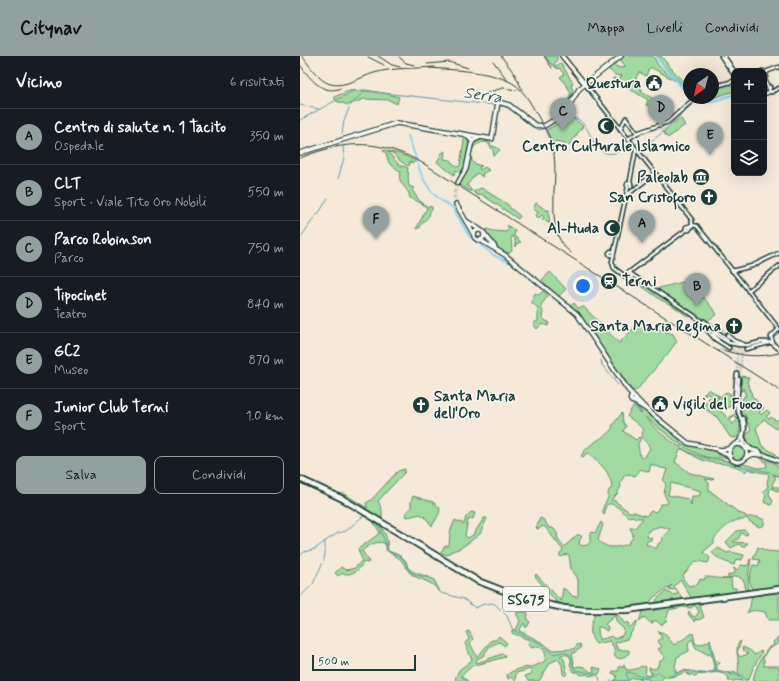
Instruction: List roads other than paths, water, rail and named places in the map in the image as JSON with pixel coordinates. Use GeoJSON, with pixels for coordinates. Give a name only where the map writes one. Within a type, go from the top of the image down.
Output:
{"type":"FeatureCollection","features":[{"type":"Feature","properties":{"kind":"highway","name":"SS675"},"geometry":{"type":"LineString","coordinates":[[300,478],[344,498],[479,579],[542,602],[584,608],[626,608],[651,606],[779,588]]}},
{"type":"Feature","properties":{"kind":"main road"},"geometry":{"type":"LineString","coordinates":[[562,56],[585,84]]}},
{"type":"Feature","properties":{"kind":"main road"},"geometry":{"type":"LineString","coordinates":[[300,153],[394,123],[465,134],[472,139],[482,137],[492,139],[498,102],[509,105],[535,125],[541,126],[566,113],[577,90],[621,56]]}},
{"type":"Feature","properties":{"kind":"main road"},"geometry":{"type":"LineString","coordinates":[[458,183],[466,169],[472,139]]}},
{"type":"Feature","properties":{"kind":"main road"},"geometry":{"type":"LineString","coordinates":[[456,204],[476,239],[505,255],[577,314],[633,399],[683,440],[692,444],[724,450],[734,445],[745,447],[755,450],[779,462]]}},
{"type":"Feature","properties":{"kind":"main road"},"geometry":{"type":"LineString","coordinates":[[465,220],[484,233],[492,245],[510,257],[516,264]]}},
{"type":"Feature","properties":{"kind":"main road"},"geometry":{"type":"LineString","coordinates":[[474,235],[479,229]]}},
{"type":"Feature","properties":{"kind":"main road"},"geometry":{"type":"LineString","coordinates":[[480,240],[484,237],[484,233]]}},
{"type":"Feature","properties":{"kind":"main road"},"geometry":{"type":"LineString","coordinates":[[730,456],[730,451],[734,445]]}},
{"type":"Feature","properties":{"kind":"main road"},"geometry":{"type":"LineString","coordinates":[[745,447],[747,454],[745,459]]}},
{"type":"Feature","properties":{"kind":"main road"},"geometry":{"type":"LineString","coordinates":[[711,448],[730,456],[737,462],[753,454],[764,455]]}},
{"type":"Feature","properties":{"kind":"street"},"geometry":{"type":"LineString","coordinates":[[723,56],[732,68]]}},
{"type":"Feature","properties":{"kind":"street"},"geometry":{"type":"LineString","coordinates":[[723,56],[731,70]]}},
{"type":"Feature","properties":{"kind":"street"},"geometry":{"type":"LineString","coordinates":[[767,73],[779,67]]}},
{"type":"Feature","properties":{"kind":"street"},"geometry":{"type":"LineString","coordinates":[[719,85],[731,82]]}},
{"type":"Feature","properties":{"kind":"street"},"geometry":{"type":"LineString","coordinates":[[767,82],[770,88]]}},
{"type":"Feature","properties":{"kind":"street"},"geometry":{"type":"LineString","coordinates":[[585,84],[690,218],[692,225],[688,230]]}},
{"type":"Feature","properties":{"kind":"street"},"geometry":{"type":"LineString","coordinates":[[767,90],[770,88],[779,88]]}},
{"type":"Feature","properties":{"kind":"street"},"geometry":{"type":"LineString","coordinates":[[628,139],[637,133],[664,124],[688,104]]}},
{"type":"Feature","properties":{"kind":"street"},"geometry":{"type":"LineString","coordinates":[[620,129],[626,118],[637,133]]}},
{"type":"Feature","properties":{"kind":"street"},"geometry":{"type":"LineString","coordinates":[[636,149],[613,253],[612,261],[614,268],[622,273],[629,274],[708,323],[728,340]]}},
{"type":"Feature","properties":{"kind":"street"},"geometry":{"type":"LineString","coordinates":[[627,195],[655,173]]}},
{"type":"Feature","properties":{"kind":"street"},"geometry":{"type":"LineString","coordinates":[[692,225],[697,226],[779,329],[759,342],[748,345],[740,345],[728,343],[693,315]]}},
{"type":"Feature","properties":{"kind":"street"},"geometry":{"type":"LineString","coordinates":[[629,274],[632,270],[688,230],[697,226]]}},
{"type":"Feature","properties":{"kind":"street"},"geometry":{"type":"LineString","coordinates":[[732,271],[752,266],[779,253]]}},
{"type":"Feature","properties":{"kind":"street"},"geometry":{"type":"LineString","coordinates":[[748,291],[779,266]]}},
{"type":"Feature","properties":{"kind":"street"},"geometry":{"type":"LineString","coordinates":[[629,274],[628,278],[639,280]]}},
{"type":"Feature","properties":{"kind":"street"},"geometry":{"type":"LineString","coordinates":[[693,315],[711,336],[729,347],[713,334]]}},
{"type":"Feature","properties":{"kind":"street"},"geometry":{"type":"LineString","coordinates":[[773,334],[771,338],[778,348]]}},
{"type":"Feature","properties":{"kind":"street"},"geometry":{"type":"LineString","coordinates":[[727,335],[740,344],[771,342],[778,348]]}},
{"type":"Feature","properties":{"kind":"street"},"geometry":{"type":"LineString","coordinates":[[746,349],[768,343],[778,348]]}},
{"type":"Feature","properties":{"kind":"street"},"geometry":{"type":"LineString","coordinates":[[734,445],[740,440],[743,429],[743,424],[735,400],[737,374]]}},
{"type":"Feature","properties":{"kind":"street"},"geometry":{"type":"LineString","coordinates":[[739,379],[737,400],[746,426],[743,436],[745,447]]}},
{"type":"Feature","properties":{"kind":"street"},"geometry":{"type":"LineString","coordinates":[[743,436],[747,445],[755,450]]}},
{"type":"Feature","properties":{"kind":"waterway"},"geometry":{"type":"LineString","coordinates":[[656,56],[683,89]]}},
{"type":"Feature","properties":{"kind":"waterway","name":"Serra"},"geometry":{"type":"LineString","coordinates":[[300,120],[353,91],[365,91],[503,106],[512,110],[529,125],[539,130],[562,118],[570,117],[578,119],[584,124],[595,145],[606,153],[615,153],[631,145]]}},
{"type":"Feature","properties":{"kind":"waterway"},"geometry":{"type":"LineString","coordinates":[[350,106],[364,91]]}},
{"type":"Feature","properties":{"kind":"waterway"},"geometry":{"type":"LineString","coordinates":[[719,99],[731,96]]}},
{"type":"Feature","properties":{"kind":"waterway","name":"Serra"},"geometry":{"type":"LineString","coordinates":[[635,144],[646,144],[657,137],[693,104]]}},
{"type":"Feature","properties":{"kind":"waterway"},"geometry":{"type":"LineString","coordinates":[[300,105],[319,109]]}},
{"type":"Feature","properties":{"kind":"waterway"},"geometry":{"type":"LineString","coordinates":[[342,134],[344,121],[349,108]]}},
{"type":"Feature","properties":{"kind":"waterway"},"geometry":{"type":"LineString","coordinates":[[408,136],[416,158]]}},
{"type":"Feature","properties":{"kind":"waterway"},"geometry":{"type":"LineString","coordinates":[[338,179],[344,158],[343,146]]}},
{"type":"Feature","properties":{"kind":"waterway"},"geometry":{"type":"LineString","coordinates":[[417,160],[422,175],[430,189],[439,199],[452,207]]}},
{"type":"Feature","properties":{"kind":"waterway"},"geometry":{"type":"LineString","coordinates":[[301,237],[328,198]]}},
{"type":"Feature","properties":{"kind":"waterway"},"geometry":{"type":"LineString","coordinates":[[453,208],[469,236],[474,240]]}},
{"type":"Feature","properties":{"kind":"waterway"},"geometry":{"type":"LineString","coordinates":[[476,241],[493,255],[513,264]]}},
{"type":"Feature","properties":{"kind":"waterway"},"geometry":{"type":"LineString","coordinates":[[601,360],[602,365],[618,385]]}},
{"type":"Feature","properties":{"kind":"waterway"},"geometry":{"type":"LineString","coordinates":[[634,405],[640,414]]}},
{"type":"Feature","properties":{"kind":"waterway"},"geometry":{"type":"LineString","coordinates":[[718,459],[745,467],[770,472]]}},
{"type":"Feature","properties":{"kind":"waterway"},"geometry":{"type":"LineString","coordinates":[[772,473],[779,476]]}},
{"type":"Feature","properties":{"kind":"waterway"},"geometry":{"type":"LineString","coordinates":[[300,556],[304,552],[315,549],[338,533],[346,531],[362,517],[368,517]]}},
{"type":"Feature","properties":{"kind":"waterway"},"geometry":{"type":"LineString","coordinates":[[374,520],[380,528],[388,551],[402,558],[411,572],[434,580],[441,593],[464,599],[475,608],[484,604],[495,604],[507,616],[513,630],[541,644],[551,653]]}},
{"type":"Feature","properties":{"kind":"waterway"},"geometry":{"type":"LineString","coordinates":[[324,560],[325,541]]}},
{"type":"Feature","properties":{"kind":"waterway"},"geometry":{"type":"LineString","coordinates":[[313,584],[322,564]]}},
{"type":"Feature","properties":{"kind":"waterway"},"geometry":{"type":"LineString","coordinates":[[300,597],[311,586]]}},
{"type":"Feature","properties":{"kind":"waterway"},"geometry":{"type":"LineString","coordinates":[[709,642],[716,670]]}},
{"type":"Feature","properties":{"kind":"waterway"},"geometry":{"type":"LineString","coordinates":[[552,654],[564,652],[569,654],[575,670],[595,674],[599,677],[600,681]]}},
{"type":"Feature","properties":{"kind":"waterway"},"geometry":{"type":"LineString","coordinates":[[617,681],[626,681],[628,679],[626,673],[628,672],[643,677],[654,675],[659,672],[666,677],[684,670],[704,674],[720,671],[731,674]]}},
{"type":"Feature","properties":{"kind":"waterway"},"geometry":{"type":"LineString","coordinates":[[736,675],[742,678]]}},
{"type":"Feature","properties":{"kind":"tunnel"},"geometry":{"type":"LineString","coordinates":[[456,204],[454,194],[458,183]]}},
{"type":"Feature","properties":{"kind":"tunnel"},"geometry":{"type":"LineString","coordinates":[[711,329],[712,324],[717,323],[727,335]]}},
{"type":"Feature","properties":{"kind":"tunnel"},"geometry":{"type":"LineString","coordinates":[[728,340],[740,350],[742,355]]}},
{"type":"Feature","properties":{"kind":"tunnel"},"geometry":{"type":"LineString","coordinates":[[729,348],[737,352],[737,374]]}},
{"type":"Feature","properties":{"kind":"tunnel"},"geometry":{"type":"LineString","coordinates":[[739,379],[742,355],[746,349]]}},
{"type":"Feature","properties":{"kind":"railway"},"geometry":{"type":"LineString","coordinates":[[302,56],[314,72],[322,79],[330,84],[336,85],[352,82],[382,71],[435,67]]}},
{"type":"Feature","properties":{"kind":"railway"},"geometry":{"type":"LineString","coordinates":[[378,56],[392,65],[400,67]]}},
{"type":"Feature","properties":{"kind":"railway"},"geometry":{"type":"LineString","coordinates":[[501,56],[514,73],[522,89]]}},
{"type":"Feature","properties":{"kind":"railway"},"geometry":{"type":"LineString","coordinates":[[544,56],[552,68]]}},
{"type":"Feature","properties":{"kind":"railway"},"geometry":{"type":"LineString","coordinates":[[368,57],[384,65]]}},
{"type":"Feature","properties":{"kind":"railway"},"geometry":{"type":"LineString","coordinates":[[399,57],[406,63],[414,65]]}},
{"type":"Feature","properties":{"kind":"railway"},"geometry":{"type":"LineString","coordinates":[[493,61],[508,81]]}},
{"type":"Feature","properties":{"kind":"railway"},"geometry":{"type":"LineString","coordinates":[[427,64],[449,62],[468,68]]}},
{"type":"Feature","properties":{"kind":"railway"},"geometry":{"type":"LineString","coordinates":[[300,65],[312,80],[322,88],[328,90],[341,88]]}},
{"type":"Feature","properties":{"kind":"railway"},"geometry":{"type":"LineString","coordinates":[[429,68],[478,72],[502,78],[512,83],[526,96],[551,142],[555,162],[555,225],[560,240],[571,253]]}},
{"type":"Feature","properties":{"kind":"railway"},"geometry":{"type":"LineString","coordinates":[[486,93],[503,88],[517,90]]}},
{"type":"Feature","properties":{"kind":"railway"},"geometry":{"type":"LineString","coordinates":[[300,158],[333,147],[349,145],[379,146],[410,156],[779,390]]}},
{"type":"Feature","properties":{"kind":"railway"},"geometry":{"type":"LineString","coordinates":[[720,349],[749,356],[772,355],[779,353]]}},
{"type":"Feature","properties":{"kind":"place","name":"Questura"},"geometry":{"type":"Point","coordinates":[654,83]}},
{"type":"Feature","properties":{"kind":"place","name":"Centro Culturale Islamico"},"geometry":{"type":"Point","coordinates":[606,126]}},
{"type":"Feature","properties":{"kind":"place","name":"Tipocinet"},"geometry":{"type":"Point","coordinates":[661,128]}},
{"type":"Feature","properties":{"kind":"place","name":"Parco Robinson"},"geometry":{"type":"Point","coordinates":[563,131]}},
{"type":"Feature","properties":{"kind":"place","name":"GC2"},"geometry":{"type":"Point","coordinates":[710,155]}},
{"type":"Feature","properties":{"kind":"place","name":"Paleolab"},"geometry":{"type":"Point","coordinates":[701,177]}},
{"type":"Feature","properties":{"kind":"place","name":"San Cristoforo"},"geometry":{"type":"Point","coordinates":[709,197]}},
{"type":"Feature","properties":{"kind":"place","name":"Al-Huda"},"geometry":{"type":"Point","coordinates":[612,228]}},
{"type":"Feature","properties":{"kind":"place","name":"Junior Club Terni"},"geometry":{"type":"Point","coordinates":[376,239]}},
{"type":"Feature","properties":{"kind":"place","name":"Centro di salute n. 1 Tacito"},"geometry":{"type":"Point","coordinates":[642,243]}},
{"type":"Feature","properties":{"kind":"place","name":"Terni"},"geometry":{"type":"Point","coordinates":[609,281]}},
{"type":"Feature","properties":{"kind":"place","name":"CLT"},"geometry":{"type":"Point","coordinates":[697,306]}},
{"type":"Feature","properties":{"kind":"place","name":"Santa Maria Regina"},"geometry":{"type":"Point","coordinates":[734,326]}},
{"type":"Feature","properties":{"kind":"place","name":"Vigili del Fuoco"},"geometry":{"type":"Point","coordinates":[660,404]}},
{"type":"Feature","properties":{"kind":"place","name":"Santa Maria dell'Oro"},"geometry":{"type":"Point","coordinates":[421,405]}}]}
